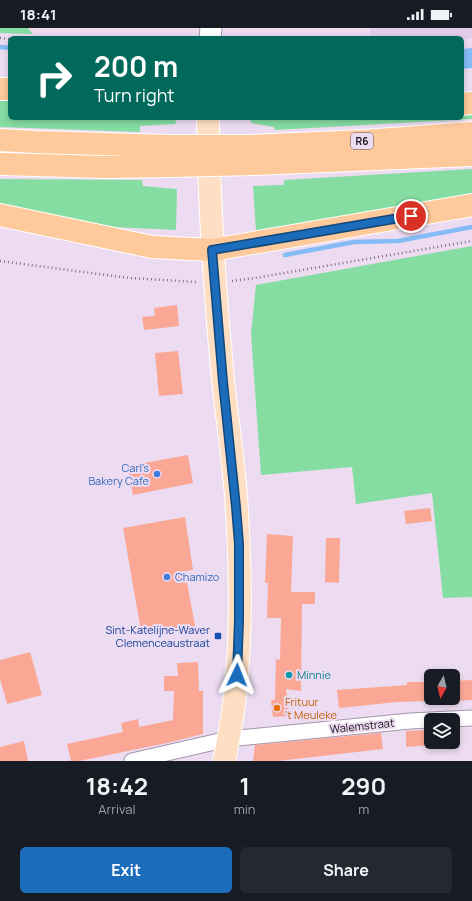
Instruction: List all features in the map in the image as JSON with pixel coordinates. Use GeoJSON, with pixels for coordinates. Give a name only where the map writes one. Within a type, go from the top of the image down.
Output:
{"type":"FeatureCollection","features":[{"type":"Feature","properties":{"kind":"highway","name":"R6"},"geometry":{"type":"LineString","coordinates":[[253,155],[365,141],[472,133]]}},
{"type":"Feature","properties":{"kind":"highway","name":"R6"},"geometry":{"type":"LineString","coordinates":[[0,140],[36,142],[170,156],[472,155]]}},
{"type":"Feature","properties":{"kind":"highway","name":"R6"},"geometry":{"type":"LineString","coordinates":[[0,164],[106,167],[170,156]]}},
{"type":"Feature","properties":{"kind":"highway"},"geometry":{"type":"LineString","coordinates":[[0,215],[152,246],[212,250],[472,205]]}},
{"type":"Feature","properties":{"kind":"main road"},"geometry":{"type":"LineString","coordinates":[[208,120],[212,250],[223,382],[236,495],[239,544],[237,675],[224,761]]}},
{"type":"Feature","properties":{"kind":"street","name":"Walemstraat"},"geometry":{"type":"LineString","coordinates":[[132,761],[228,739],[410,721],[472,718]]}},
{"type":"Feature","properties":{"kind":"path"},"geometry":{"type":"LineString","coordinates":[[0,261],[129,278],[215,283],[256,278],[472,241]]}},
{"type":"Feature","properties":{"kind":"shaded area"},"geometry":{"type":"Polygon","coordinates":[[[370,28],[472,28],[472,38],[464,39],[464,36],[371,36],[370,28]]]}},
{"type":"Feature","properties":{"kind":"green space"},"geometry":{"type":"Polygon","coordinates":[[[0,28],[28,28],[33,34],[0,33],[0,28]]]}},
{"type":"Feature","properties":{"kind":"green space"},"geometry":{"type":"Polygon","coordinates":[[[0,96],[8,96],[8,120],[175,120],[176,124],[140,126],[140,132],[0,127],[0,96]]]}},
{"type":"Feature","properties":{"kind":"green space"},"geometry":{"type":"Polygon","coordinates":[[[472,108],[472,119],[464,119],[464,109],[472,108]]]}},
{"type":"Feature","properties":{"kind":"green space"},"geometry":{"type":"Polygon","coordinates":[[[250,120],[454,120],[275,130],[274,127],[251,123],[250,120]]]}},
{"type":"Feature","properties":{"kind":"green space"},"geometry":{"type":"Polygon","coordinates":[[[472,169],[472,195],[256,231],[253,186],[284,185],[284,180],[472,169]]]}},
{"type":"Feature","properties":{"kind":"green space"},"geometry":{"type":"Polygon","coordinates":[[[0,179],[142,180],[143,186],[177,189],[176,230],[112,227],[0,207],[0,179]]]}},
{"type":"Feature","properties":{"kind":"green space"},"geometry":{"type":"Polygon","coordinates":[[[472,246],[472,597],[443,598],[432,493],[356,504],[352,467],[261,475],[251,334],[256,285],[472,246]]]}},
{"type":"Feature","properties":{"kind":"water"},"geometry":{"type":"Polygon","coordinates":[[[472,48],[472,68],[464,69],[464,49],[472,48]]]}},
{"type":"Feature","properties":{"kind":"building"},"geometry":{"type":"Polygon","coordinates":[[[177,305],[179,326],[144,330],[142,317],[155,316],[154,308],[177,305]]]}},
{"type":"Feature","properties":{"kind":"building"},"geometry":{"type":"Polygon","coordinates":[[[178,351],[183,394],[159,396],[155,353],[178,351]]]}},
{"type":"Feature","properties":{"kind":"building"},"geometry":{"type":"Polygon","coordinates":[[[188,455],[193,483],[133,495],[128,466],[188,455]]]}},
{"type":"Feature","properties":{"kind":"building"},"geometry":{"type":"Polygon","coordinates":[[[430,508],[432,521],[406,524],[404,511],[430,508]]]}},
{"type":"Feature","properties":{"kind":"building"},"geometry":{"type":"Polygon","coordinates":[[[185,517],[193,570],[185,571],[195,626],[145,635],[144,631],[141,631],[123,528],[185,517]]]}},
{"type":"Feature","properties":{"kind":"building"},"geometry":{"type":"Polygon","coordinates":[[[267,534],[293,536],[291,592],[315,592],[315,604],[302,604],[301,691],[286,689],[289,716],[273,717],[271,700],[275,700],[276,659],[280,660],[281,618],[267,618],[268,583],[265,583],[267,534]]]}},
{"type":"Feature","properties":{"kind":"building"},"geometry":{"type":"Polygon","coordinates":[[[326,538],[340,538],[339,583],[325,582],[326,538]]]}},
{"type":"Feature","properties":{"kind":"building"},"geometry":{"type":"Polygon","coordinates":[[[30,652],[42,695],[7,704],[0,679],[0,660],[30,652]]]}},
{"type":"Feature","properties":{"kind":"building"},"geometry":{"type":"Polygon","coordinates":[[[198,662],[199,691],[203,691],[203,734],[79,761],[71,761],[67,744],[123,732],[121,723],[138,719],[139,727],[173,720],[174,691],[164,691],[164,676],[178,676],[177,663],[198,662]]]}},
{"type":"Feature","properties":{"kind":"building"},"geometry":{"type":"Polygon","coordinates":[[[472,680],[472,700],[460,701],[460,681],[472,680]]]}},
{"type":"Feature","properties":{"kind":"building"},"geometry":{"type":"Polygon","coordinates":[[[407,682],[424,682],[424,701],[397,702],[339,708],[337,690],[407,685],[407,682]]]}},
{"type":"Feature","properties":{"kind":"building"},"geometry":{"type":"Polygon","coordinates":[[[424,730],[424,746],[406,747],[406,731],[424,730]]]}},
{"type":"Feature","properties":{"kind":"building"},"geometry":{"type":"Polygon","coordinates":[[[381,733],[383,749],[278,761],[253,761],[255,745],[381,733]]]}},
{"type":"Feature","properties":{"kind":"building"},"geometry":{"type":"Polygon","coordinates":[[[24,741],[28,761],[0,761],[0,747],[24,741]]]}},
{"type":"Feature","properties":{"kind":"waterway"},"geometry":{"type":"LineString","coordinates":[[0,47],[8,48]]}},
{"type":"Feature","properties":{"kind":"waterway"},"geometry":{"type":"LineString","coordinates":[[285,255],[354,242],[398,241],[472,227]]}},
{"type":"Feature","properties":{"kind":"place","name":"Carl’s Bakery Cafe"},"geometry":{"type":"Point","coordinates":[157,474]}},
{"type":"Feature","properties":{"kind":"place","name":"Chamizo"},"geometry":{"type":"Point","coordinates":[167,577]}},
{"type":"Feature","properties":{"kind":"place","name":"Sint-Katelijne-Waver Clemenceaustraat"},"geometry":{"type":"Point","coordinates":[218,636]}},
{"type":"Feature","properties":{"kind":"place","name":"Minnie"},"geometry":{"type":"Point","coordinates":[289,675]}},
{"type":"Feature","properties":{"kind":"place","name":"Frituur 't Meuleke"},"geometry":{"type":"Point","coordinates":[277,708]}},
{"type":"Feature","properties":{"kind":"route"},"geometry":{"type":"LineString","coordinates":[[237,675],[239,544],[212,250],[411,216]]}}]}
